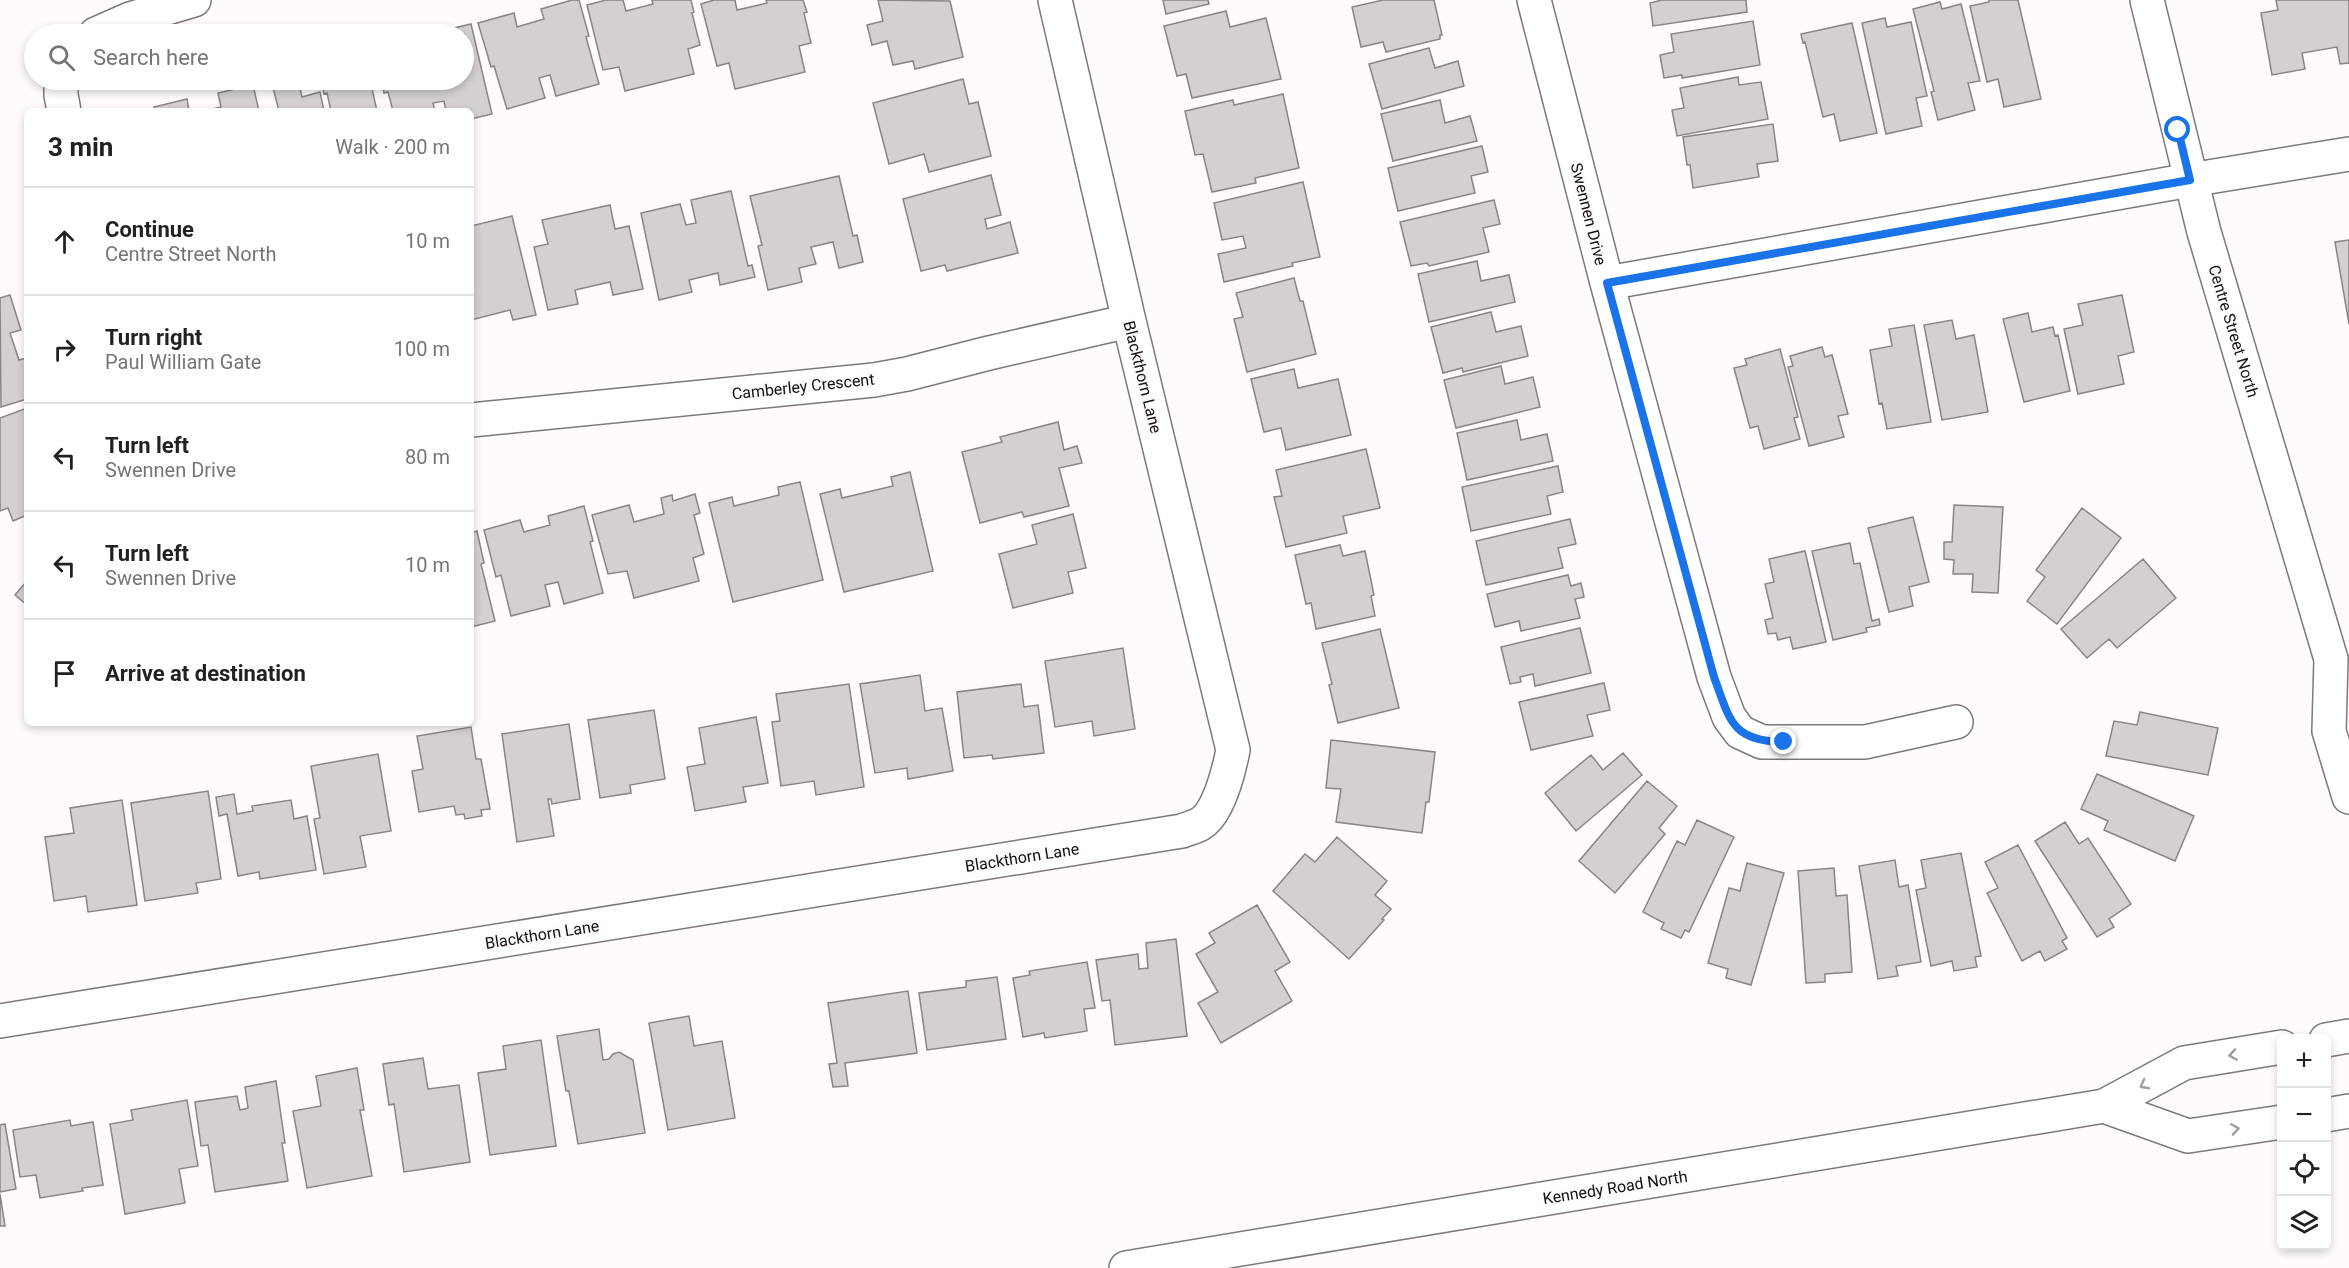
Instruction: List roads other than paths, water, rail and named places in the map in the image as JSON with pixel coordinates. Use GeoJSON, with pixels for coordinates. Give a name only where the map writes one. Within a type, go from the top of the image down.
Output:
{"type":"FeatureCollection","features":[{"type":"Feature","properties":{"kind":"street"},"geometry":{"type":"LineString","coordinates":[[120,24],[194,0]]}},
{"type":"Feature","properties":{"kind":"street","name":"Blackthorn Lane"},"geometry":{"type":"LineString","coordinates":[[0,1021],[1182,831],[1202,823],[1212,809],[1228,776],[1233,750],[1129,321],[1055,0]]}},
{"type":"Feature","properties":{"kind":"street","name":"Swennen Drive"},"geometry":{"type":"LineString","coordinates":[[1534,0],[1607,283],[1714,677],[1729,717],[1740,732],[1762,742],[1865,742],[1956,722]]}},
{"type":"Feature","properties":{"kind":"street","name":"Centre Street North"},"geometry":{"type":"LineString","coordinates":[[2147,0],[2190,180],[2343,664],[2329,731],[2349,797]]}},
{"type":"Feature","properties":{"kind":"street"},"geometry":{"type":"LineString","coordinates":[[61,90],[63,108]]}},
{"type":"Feature","properties":{"kind":"street"},"geometry":{"type":"LineString","coordinates":[[1607,283],[2349,154]]}},
{"type":"Feature","properties":{"kind":"street","name":"Camberley Crescent"},"geometry":{"type":"LineString","coordinates":[[474,420],[874,380],[1129,321]]}},
{"type":"Feature","properties":{"kind":"street"},"geometry":{"type":"LineString","coordinates":[[2331,1039],[2349,1036]]}},
{"type":"Feature","properties":{"kind":"street","name":"Kennedy Road North"},"geometry":{"type":"LineString","coordinates":[[1126,1268],[2104,1106],[2184,1063],[2277,1048]]}},
{"type":"Feature","properties":{"kind":"street","name":"Kennedy Road North"},"geometry":{"type":"LineString","coordinates":[[2104,1106],[2188,1136],[2277,1123]]}},
{"type":"Feature","properties":{"kind":"street"},"geometry":{"type":"LineString","coordinates":[[2331,1114],[2349,1111]]}}]}
